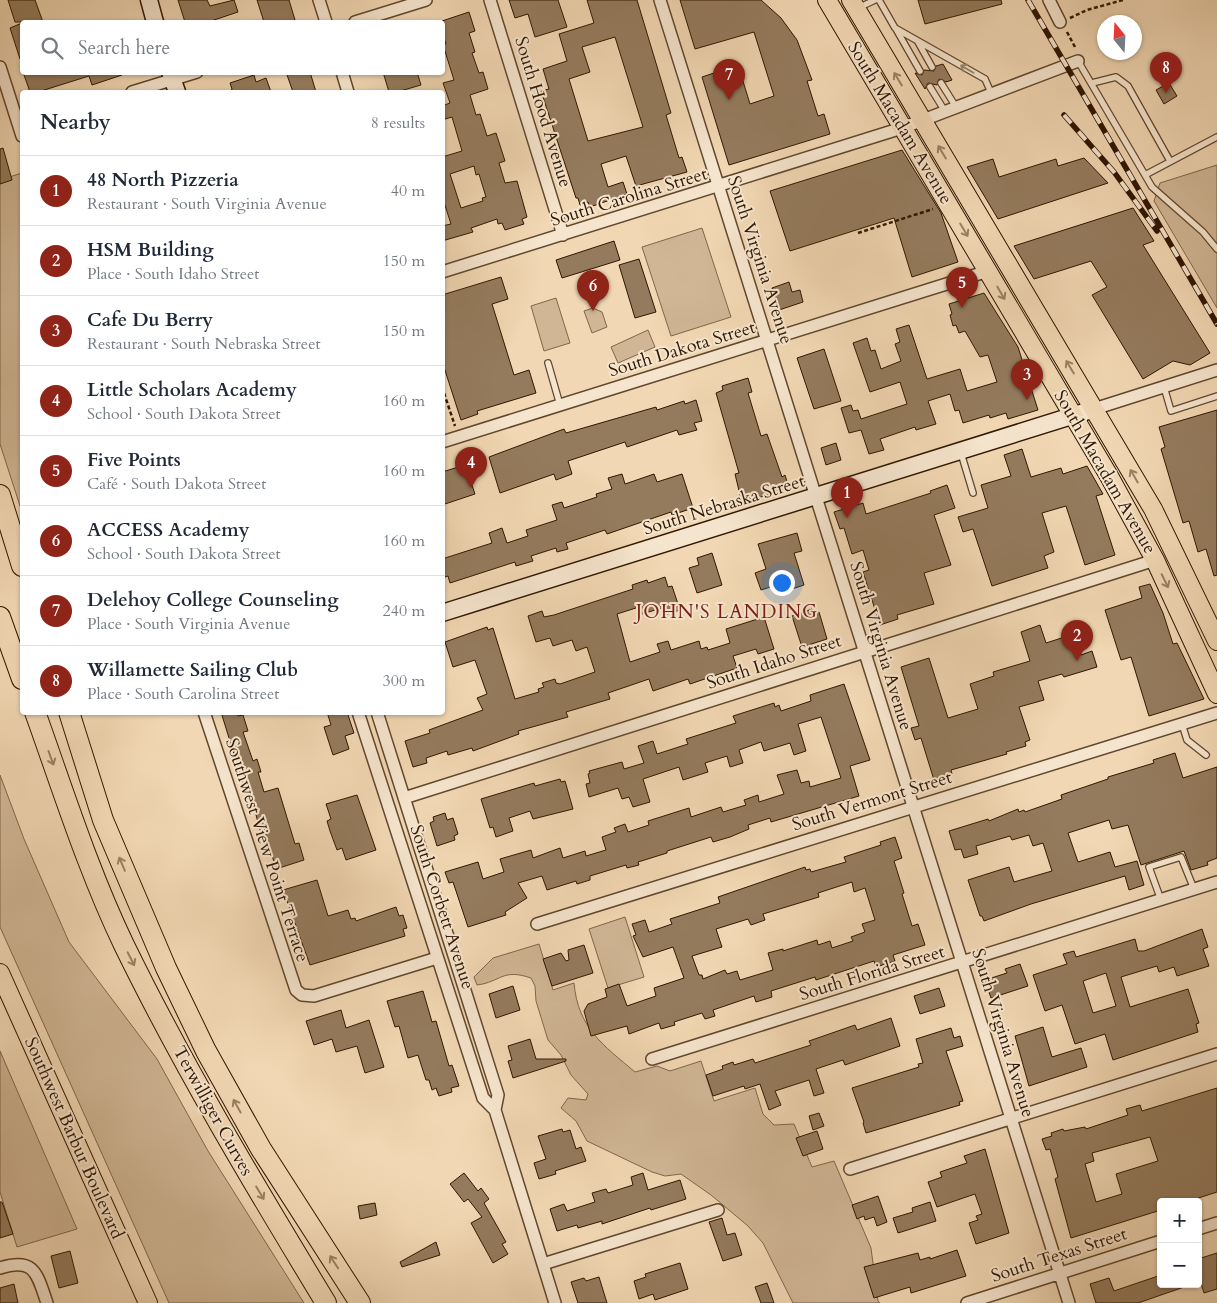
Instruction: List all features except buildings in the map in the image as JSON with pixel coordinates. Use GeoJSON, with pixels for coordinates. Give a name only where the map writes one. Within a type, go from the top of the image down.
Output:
{"type":"FeatureCollection","features":[{"type":"Feature","properties":{"kind":"highway"},"geometry":{"type":"LineString","coordinates":[[1,499],[20,560]]}},
{"type":"Feature","properties":{"kind":"highway"},"geometry":{"type":"LineString","coordinates":[[0,617],[20,673]]}},
{"type":"Feature","properties":{"kind":"highway","name":"Terwilliger Curves"},"geometry":{"type":"LineString","coordinates":[[36,715],[94,876],[179,1052],[246,1170],[326,1303]]}},
{"type":"Feature","properties":{"kind":"highway","name":"Terwilliger Curves"},"geometry":{"type":"LineString","coordinates":[[71,715],[103,820],[166,968],[206,1051],[260,1149],[360,1303]]}},
{"type":"Feature","properties":{"kind":"main road","name":"South Macadam Avenue"},"geometry":{"type":"LineString","coordinates":[[827,0],[1074,416],[1155,560],[1217,694]]}},
{"type":"Feature","properties":{"kind":"main road","name":"South Macadam Avenue"},"geometry":{"type":"LineString","coordinates":[[853,4],[1154,509],[1217,641]]}},
{"type":"Feature","properties":{"kind":"main road","name":"Southwest Barbur Boulevard"},"geometry":{"type":"LineString","coordinates":[[0,973],[148,1303]]}},
{"type":"Feature","properties":{"kind":"street"},"geometry":{"type":"LineString","coordinates":[[149,0],[154,20]]}},
{"type":"Feature","properties":{"kind":"street"},"geometry":{"type":"LineString","coordinates":[[319,0],[325,20]]}},
{"type":"Feature","properties":{"kind":"street"},"geometry":{"type":"LineString","coordinates":[[361,20],[426,0]]}},
{"type":"Feature","properties":{"kind":"street","name":"South Hood Avenue"},"geometry":{"type":"LineString","coordinates":[[490,0],[563,235]]}},
{"type":"Feature","properties":{"kind":"street","name":"South Virginia Avenue"},"geometry":{"type":"LineString","coordinates":[[660,0],[1069,1303]]}},
{"type":"Feature","properties":{"kind":"street"},"geometry":{"type":"LineString","coordinates":[[1048,0],[1060,22]]}},
{"type":"Feature","properties":{"kind":"street","name":"South Carolina Street"},"geometry":{"type":"LineString","coordinates":[[445,271],[902,128],[992,96],[1078,61]]}},
{"type":"Feature","properties":{"kind":"street"},"geometry":{"type":"LineString","coordinates":[[0,67],[20,127]]}},
{"type":"Feature","properties":{"kind":"street"},"geometry":{"type":"LineString","coordinates":[[140,90],[173,82],[190,75]]}},
{"type":"Feature","properties":{"kind":"street"},"geometry":{"type":"LineString","coordinates":[[343,75],[347,90]]}},
{"type":"Feature","properties":{"kind":"street","name":"South Dakota Street"},"geometry":{"type":"LineString","coordinates":[[445,441],[988,271]]}},
{"type":"Feature","properties":{"kind":"street","name":"South Nebraska Street"},"geometry":{"type":"LineString","coordinates":[[445,612],[1217,371]]}},
{"type":"Feature","properties":{"kind":"street","name":"South Idaho Street"},"geometry":{"type":"LineString","coordinates":[[404,798],[1155,560]]}},
{"type":"Feature","properties":{"kind":"street","name":"South Vermont Street"},"geometry":{"type":"LineString","coordinates":[[537,924],[1217,713]]}},
{"type":"Feature","properties":{"kind":"street","name":"Southwest View Point Terrace"},"geometry":{"type":"LineString","coordinates":[[205,715],[293,985],[302,995],[314,996],[437,958]]}},
{"type":"Feature","properties":{"kind":"street","name":"South Corbett Avenue"},"geometry":{"type":"LineString","coordinates":[[359,715],[483,1098],[494,1110],[555,1303]]}},
{"type":"Feature","properties":{"kind":"street","name":"South Corbett Avenue"},"geometry":{"type":"LineString","coordinates":[[378,715],[498,1095],[494,1110]]}},
{"type":"Feature","properties":{"kind":"street","name":"South Florida Street"},"geometry":{"type":"LineString","coordinates":[[652,1059],[1217,882]]}},
{"type":"Feature","properties":{"kind":"street"},"geometry":{"type":"LineString","coordinates":[[850,1169],[1217,1054]]}},
{"type":"Feature","properties":{"kind":"street"},"geometry":{"type":"LineString","coordinates":[[543,1264],[718,1210]]}},
{"type":"Feature","properties":{"kind":"street"},"geometry":{"type":"LineString","coordinates":[[1202,1228],[1217,1223]]}},
{"type":"Feature","properties":{"kind":"street","name":"South Texas Street"},"geometry":{"type":"LineString","coordinates":[[967,1303],[1157,1242]]}},
{"type":"Feature","properties":{"kind":"street"},"geometry":{"type":"LineString","coordinates":[[0,1268],[20,1263],[29,1266],[36,1273],[47,1303]]}},
{"type":"Feature","properties":{"kind":"lane"},"geometry":{"type":"LineString","coordinates":[[853,4],[875,0]]}},
{"type":"Feature","properties":{"kind":"lane"},"geometry":{"type":"LineString","coordinates":[[879,0],[920,71]]}},
{"type":"Feature","properties":{"kind":"lane"},"geometry":{"type":"LineString","coordinates":[[895,28],[985,79],[992,96]]}},
{"type":"Feature","properties":{"kind":"lane"},"geometry":{"type":"LineString","coordinates":[[916,40],[932,67]]}},
{"type":"Feature","properties":{"kind":"lane"},"geometry":{"type":"LineString","coordinates":[[1078,61],[1152,187],[1194,224],[1217,249]]}},
{"type":"Feature","properties":{"kind":"lane"},"geometry":{"type":"LineString","coordinates":[[1092,83],[1116,77],[1128,86],[1170,160]]}},
{"type":"Feature","properties":{"kind":"lane"},"geometry":{"type":"LineString","coordinates":[[942,83],[951,110]]}},
{"type":"Feature","properties":{"kind":"lane"},"geometry":{"type":"LineString","coordinates":[[930,87],[951,110]]}},
{"type":"Feature","properties":{"kind":"lane"},"geometry":{"type":"LineString","coordinates":[[1145,175],[1170,160],[1217,137]]}},
{"type":"Feature","properties":{"kind":"lane"},"geometry":{"type":"LineString","coordinates":[[548,363],[560,406]]}},
{"type":"Feature","properties":{"kind":"lane"},"geometry":{"type":"LineString","coordinates":[[1164,387],[1171,411],[1217,396]]}},
{"type":"Feature","properties":{"kind":"lane"},"geometry":{"type":"LineString","coordinates":[[960,451],[973,493]]}},
{"type":"Feature","properties":{"kind":"lane"},"geometry":{"type":"LineString","coordinates":[[1182,724],[1187,740],[1206,755]]}},
{"type":"Feature","properties":{"kind":"lane"},"geometry":{"type":"LineString","coordinates":[[1161,900],[1149,867],[1166,860],[1181,857],[1194,889]]}},
{"type":"Feature","properties":{"kind":"path"},"geometry":{"type":"LineString","coordinates":[[1078,61],[1078,51],[1060,22],[1087,10],[1123,0]]}},
{"type":"Feature","properties":{"kind":"path"},"geometry":{"type":"LineString","coordinates":[[858,233],[948,204]]}},
{"type":"Feature","properties":{"kind":"path"},"geometry":{"type":"LineString","coordinates":[[445,395],[459,437]]}},
{"type":"Feature","properties":{"kind":"shaded area"},"geometry":{"type":"Polygon","coordinates":[[[1217,165],[1217,308],[1154,201],[1160,183],[1217,165]]]}},
{"type":"Feature","properties":{"kind":"shaded area"},"geometry":{"type":"Polygon","coordinates":[[[20,174],[20,506],[0,444],[0,176],[6,178],[20,174]]]}},
{"type":"Feature","properties":{"kind":"shaded area"},"geometry":{"type":"Polygon","coordinates":[[[702,228],[731,317],[671,336],[642,247],[702,228]]]}},
{"type":"Feature","properties":{"kind":"shaded area"},"geometry":{"type":"Polygon","coordinates":[[[556,298],[570,343],[544,351],[531,306],[556,298]]]}},
{"type":"Feature","properties":{"kind":"shaded area"},"geometry":{"type":"Polygon","coordinates":[[[593,308],[602,312],[607,327],[592,333],[584,311],[593,308]]]}},
{"type":"Feature","properties":{"kind":"shaded area"},"geometry":{"type":"Polygon","coordinates":[[[648,330],[655,347],[618,363],[611,347],[648,330]]]}},
{"type":"Feature","properties":{"kind":"shaded area"},"geometry":{"type":"Polygon","coordinates":[[[0,775],[24,839],[69,942],[157,1059],[208,1151],[304,1303],[169,1303],[0,927],[0,775]]]}},
{"type":"Feature","properties":{"kind":"shaded area"},"geometry":{"type":"Polygon","coordinates":[[[625,917],[644,977],[608,988],[589,929],[625,917]]]}},
{"type":"Feature","properties":{"kind":"shaded area"},"geometry":{"type":"Polygon","coordinates":[[[539,944],[553,990],[574,983],[576,999],[587,1024],[603,1044],[635,1072],[657,1066],[670,1071],[701,1061],[714,1101],[755,1088],[763,1114],[774,1125],[794,1124],[812,1167],[834,1161],[871,1248],[878,1301],[880,1303],[793,1303],[763,1243],[748,1226],[711,1195],[681,1174],[665,1176],[652,1172],[587,1141],[576,1121],[561,1108],[568,1098],[586,1100],[588,1094],[571,1075],[561,1055],[548,1040],[536,1001],[535,986],[531,978],[514,974],[477,985],[474,977],[493,958],[539,944]]]}},
{"type":"Feature","properties":{"kind":"shaded area"},"geometry":{"type":"Polygon","coordinates":[[[0,1051],[77,1229],[17,1247],[0,1192],[0,1051]]]}},
{"type":"Feature","properties":{"kind":"railway"},"geometry":{"type":"LineString","coordinates":[[1028,0],[1217,324]]}},
{"type":"Feature","properties":{"kind":"railway"},"geometry":{"type":"LineString","coordinates":[[1064,115],[1114,172],[1157,231]]}},
{"type":"Feature","properties":{"kind":"place","name":"Willamette Sailing Club"},"geometry":{"type":"Point","coordinates":[1166,93]}},
{"type":"Feature","properties":{"kind":"place","name":"Delehoy College Counseling"},"geometry":{"type":"Point","coordinates":[729,100]}},
{"type":"Feature","properties":{"kind":"place","name":"Five Points"},"geometry":{"type":"Point","coordinates":[962,308]}},
{"type":"Feature","properties":{"kind":"place","name":"ACCESS Academy"},"geometry":{"type":"Point","coordinates":[593,311]}},
{"type":"Feature","properties":{"kind":"place","name":"Cafe Du Berry"},"geometry":{"type":"Point","coordinates":[1027,400]}},
{"type":"Feature","properties":{"kind":"place","name":"Little Scholars Academy"},"geometry":{"type":"Point","coordinates":[471,488]}},
{"type":"Feature","properties":{"kind":"place","name":"48 North Pizzeria"},"geometry":{"type":"Point","coordinates":[847,518]}},
{"type":"Feature","properties":{"kind":"place","name":"HSM Building"},"geometry":{"type":"Point","coordinates":[1077,661]}},
{"type":"Feature","properties":{"kind":"district","name":"JOHN'S LANDING"},"geometry":{"type":"Point","coordinates":[727,612]}}]}
